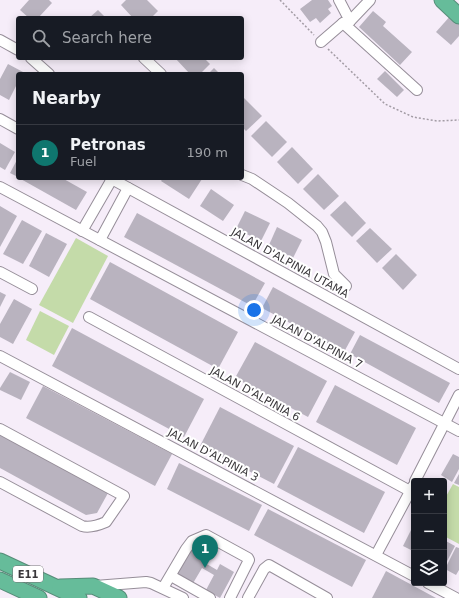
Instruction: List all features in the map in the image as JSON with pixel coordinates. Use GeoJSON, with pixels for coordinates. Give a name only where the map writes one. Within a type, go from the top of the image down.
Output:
{"type":"FeatureCollection","features":[{"type":"Feature","properties":{"kind":"highway"},"geometry":{"type":"LineString","coordinates":[[442,0],[459,16]]}},
{"type":"Feature","properties":{"kind":"highway","name":"E11"},"geometry":{"type":"LineString","coordinates":[[0,561],[79,598]]}},
{"type":"Feature","properties":{"kind":"highway","name":"E11"},"geometry":{"type":"LineString","coordinates":[[0,580],[39,598]]}},
{"type":"Feature","properties":{"kind":"highway"},"geometry":{"type":"LineString","coordinates":[[55,587],[93,586],[119,598]]}},
{"type":"Feature","properties":{"kind":"street"},"geometry":{"type":"LineString","coordinates":[[339,0],[346,22],[417,90]]}},
{"type":"Feature","properties":{"kind":"street"},"geometry":{"type":"LineString","coordinates":[[321,42],[370,0]]}},
{"type":"Feature","properties":{"kind":"street"},"geometry":{"type":"LineString","coordinates":[[0,40],[16,49]]}},
{"type":"Feature","properties":{"kind":"street"},"geometry":{"type":"LineString","coordinates":[[33,60],[46,72]]}},
{"type":"Feature","properties":{"kind":"street"},"geometry":{"type":"LineString","coordinates":[[146,60],[158,72]]}},
{"type":"Feature","properties":{"kind":"street"},"geometry":{"type":"LineString","coordinates":[[0,119],[16,127]]}},
{"type":"Feature","properties":{"kind":"street"},"geometry":{"type":"LineString","coordinates":[[244,176],[252,179],[288,202],[317,226],[322,232],[326,242],[334,274],[346,286]]}},
{"type":"Feature","properties":{"kind":"street"},"geometry":{"type":"LineString","coordinates":[[82,231],[110,180]]}},
{"type":"Feature","properties":{"kind":"street","name":"JALAN D'ALPINIA UTAMA"},"geometry":{"type":"LineString","coordinates":[[114,180],[459,369]]}},
{"type":"Feature","properties":{"kind":"street","name":"JALAN D'ALPINIA 7"},"geometry":{"type":"LineString","coordinates":[[0,187],[459,431]]}},
{"type":"Feature","properties":{"kind":"street"},"geometry":{"type":"LineString","coordinates":[[100,240],[128,188]]}},
{"type":"Feature","properties":{"kind":"street"},"geometry":{"type":"LineString","coordinates":[[101,198],[117,208]]}},
{"type":"Feature","properties":{"kind":"street"},"geometry":{"type":"LineString","coordinates":[[0,272],[32,289]]}},
{"type":"Feature","properties":{"kind":"street","name":"JALAN D'ALPINIA 6"},"geometry":{"type":"LineString","coordinates":[[89,317],[411,487]]}},
{"type":"Feature","properties":{"kind":"street","name":"JALAN D'ALPINIA 3"},"geometry":{"type":"LineString","coordinates":[[0,356],[411,574]]}},
{"type":"Feature","properties":{"kind":"street"},"geometry":{"type":"LineString","coordinates":[[416,478],[459,395]]}},
{"type":"Feature","properties":{"kind":"street"},"geometry":{"type":"LineString","coordinates":[[0,429],[124,496],[106,522],[103,524],[86,527],[0,482]]}},
{"type":"Feature","properties":{"kind":"street"},"geometry":{"type":"LineString","coordinates":[[376,555],[411,490]]}},
{"type":"Feature","properties":{"kind":"street"},"geometry":{"type":"LineString","coordinates":[[163,588],[192,541],[209,536],[250,560],[230,598]]}},
{"type":"Feature","properties":{"kind":"street"},"geometry":{"type":"LineString","coordinates":[[248,598],[264,569],[269,565],[327,598]]}},
{"type":"Feature","properties":{"kind":"street"},"geometry":{"type":"LineString","coordinates":[[170,576],[210,598]]}},
{"type":"Feature","properties":{"kind":"street"},"geometry":{"type":"LineString","coordinates":[[93,586],[146,582],[163,588],[183,598]]}},
{"type":"Feature","properties":{"kind":"street"},"geometry":{"type":"LineString","coordinates":[[434,586],[456,598]]}},
{"type":"Feature","properties":{"kind":"path"},"geometry":{"type":"LineString","coordinates":[[280,0],[385,104],[413,117],[437,121],[459,120]]}},
{"type":"Feature","properties":{"kind":"green space"},"geometry":{"type":"Polygon","coordinates":[[[76,238],[108,256],[73,323],[39,305],[76,238]]]}},
{"type":"Feature","properties":{"kind":"green space"},"geometry":{"type":"Polygon","coordinates":[[[40,311],[69,326],[54,355],[26,340],[40,311]]]}},
{"type":"Feature","properties":{"kind":"green space"},"geometry":{"type":"Polygon","coordinates":[[[453,484],[459,487],[459,544],[447,538],[447,495],[453,484]]]}},
{"type":"Feature","properties":{"kind":"building"},"geometry":{"type":"Polygon","coordinates":[[[29,0],[49,0],[52,3],[40,16],[27,16],[20,10],[29,0]]]}},
{"type":"Feature","properties":{"kind":"building"},"geometry":{"type":"Polygon","coordinates":[[[126,0],[147,0],[158,11],[153,16],[131,16],[121,5],[126,0]]]}},
{"type":"Feature","properties":{"kind":"building"},"geometry":{"type":"Polygon","coordinates":[[[312,0],[328,0],[332,6],[328,9],[331,13],[320,23],[316,18],[310,22],[300,9],[312,0]]]}},
{"type":"Feature","properties":{"kind":"building"},"geometry":{"type":"Polygon","coordinates":[[[459,6],[459,36],[451,45],[436,32],[459,6]]]}},
{"type":"Feature","properties":{"kind":"building"},"geometry":{"type":"Polygon","coordinates":[[[98,10],[104,16],[91,16],[98,10]]]}},
{"type":"Feature","properties":{"kind":"building"},"geometry":{"type":"Polygon","coordinates":[[[373,11],[386,22],[383,26],[412,52],[400,65],[359,27],[373,11]]]}},
{"type":"Feature","properties":{"kind":"building"},"geometry":{"type":"Polygon","coordinates":[[[177,60],[206,60],[210,64],[202,72],[188,72],[177,60]]]}},
{"type":"Feature","properties":{"kind":"building"},"geometry":{"type":"Polygon","coordinates":[[[8,64],[23,72],[16,72],[16,86],[9,100],[0,95],[0,79],[8,64]]]}},
{"type":"Feature","properties":{"kind":"building"},"geometry":{"type":"Polygon","coordinates":[[[214,68],[218,72],[210,72],[214,68]]]}},
{"type":"Feature","properties":{"kind":"building"},"geometry":{"type":"Polygon","coordinates":[[[385,71],[404,90],[397,97],[377,79],[385,71]]]}},
{"type":"Feature","properties":{"kind":"building"},"geometry":{"type":"Polygon","coordinates":[[[244,98],[262,116],[246,131],[244,129],[244,98]]]}},
{"type":"Feature","properties":{"kind":"building"},"geometry":{"type":"Polygon","coordinates":[[[266,121],[287,142],[272,157],[251,136],[266,121]]]}},
{"type":"Feature","properties":{"kind":"building"},"geometry":{"type":"Polygon","coordinates":[[[0,143],[15,152],[5,170],[0,167],[0,143]]]}},
{"type":"Feature","properties":{"kind":"building"},"geometry":{"type":"Polygon","coordinates":[[[292,147],[313,169],[298,184],[277,162],[292,147]]]}},
{"type":"Feature","properties":{"kind":"building"},"geometry":{"type":"Polygon","coordinates":[[[16,162],[16,176],[10,173],[16,162]]]}},
{"type":"Feature","properties":{"kind":"building"},"geometry":{"type":"Polygon","coordinates":[[[318,174],[339,196],[324,210],[303,189],[318,174]]]}},
{"type":"Feature","properties":{"kind":"building"},"geometry":{"type":"Polygon","coordinates":[[[23,180],[66,180],[87,192],[76,210],[23,180]]]}},
{"type":"Feature","properties":{"kind":"building"},"geometry":{"type":"Polygon","coordinates":[[[162,180],[201,180],[189,199],[161,181],[162,180]]]}},
{"type":"Feature","properties":{"kind":"building"},"geometry":{"type":"Polygon","coordinates":[[[211,189],[234,205],[223,221],[200,206],[211,189]]]}},
{"type":"Feature","properties":{"kind":"building"},"geometry":{"type":"Polygon","coordinates":[[[345,201],[366,223],[352,237],[330,215],[345,201]]]}},
{"type":"Feature","properties":{"kind":"building"},"geometry":{"type":"Polygon","coordinates":[[[0,206],[17,216],[0,247],[0,206]]]}},
{"type":"Feature","properties":{"kind":"building"},"geometry":{"type":"Polygon","coordinates":[[[245,211],[270,223],[261,241],[236,229],[245,211]]]}},
{"type":"Feature","properties":{"kind":"building"},"geometry":{"type":"Polygon","coordinates":[[[137,213],[265,283],[252,306],[124,237],[137,213]]]}},
{"type":"Feature","properties":{"kind":"building"},"geometry":{"type":"Polygon","coordinates":[[[22,220],[42,231],[23,264],[3,254],[22,220]]]}},
{"type":"Feature","properties":{"kind":"building"},"geometry":{"type":"Polygon","coordinates":[[[277,227],[302,240],[293,258],[269,245],[277,227]]]}},
{"type":"Feature","properties":{"kind":"building"},"geometry":{"type":"Polygon","coordinates":[[[370,228],[392,249],[377,263],[356,241],[370,228]]]}},
{"type":"Feature","properties":{"kind":"building"},"geometry":{"type":"Polygon","coordinates":[[[46,233],[67,244],[49,277],[29,266],[46,233]]]}},
{"type":"Feature","properties":{"kind":"building"},"geometry":{"type":"Polygon","coordinates":[[[396,254],[417,275],[403,290],[382,268],[396,254]]]}},
{"type":"Feature","properties":{"kind":"building"},"geometry":{"type":"Polygon","coordinates":[[[110,262],[238,332],[218,369],[90,299],[110,262]]]}},
{"type":"Feature","properties":{"kind":"building"},"geometry":{"type":"Polygon","coordinates":[[[273,287],[355,332],[344,352],[262,308],[273,287]]]}},
{"type":"Feature","properties":{"kind":"building"},"geometry":{"type":"Polygon","coordinates":[[[0,292],[6,295],[0,307],[0,292]]]}},
{"type":"Feature","properties":{"kind":"building"},"geometry":{"type":"Polygon","coordinates":[[[14,299],[32,309],[13,344],[0,337],[0,324],[14,299]]]}},
{"type":"Feature","properties":{"kind":"building"},"geometry":{"type":"Polygon","coordinates":[[[72,328],[204,399],[184,437],[52,366],[72,328]]]}},
{"type":"Feature","properties":{"kind":"building"},"geometry":{"type":"Polygon","coordinates":[[[360,335],[450,383],[439,403],[350,354],[360,335]]]}},
{"type":"Feature","properties":{"kind":"building"},"geometry":{"type":"Polygon","coordinates":[[[255,342],[327,381],[308,417],[235,378],[255,342]]]}},
{"type":"Feature","properties":{"kind":"building"},"geometry":{"type":"Polygon","coordinates":[[[10,372],[30,382],[21,400],[0,390],[10,372]]]}},
{"type":"Feature","properties":{"kind":"building"},"geometry":{"type":"Polygon","coordinates":[[[335,385],[416,428],[397,465],[316,422],[335,385]]]}},
{"type":"Feature","properties":{"kind":"building"},"geometry":{"type":"Polygon","coordinates":[[[43,386],[172,454],[155,486],[26,418],[43,386]]]}},
{"type":"Feature","properties":{"kind":"building"},"geometry":{"type":"Polygon","coordinates":[[[220,407],[294,446],[274,484],[200,446],[220,407]]]}},
{"type":"Feature","properties":{"kind":"building"},"geometry":{"type":"Polygon","coordinates":[[[0,434],[108,493],[97,513],[86,515],[0,468],[0,434]]]}},
{"type":"Feature","properties":{"kind":"building"},"geometry":{"type":"Polygon","coordinates":[[[298,447],[385,492],[364,533],[277,487],[298,447]]]}},
{"type":"Feature","properties":{"kind":"building"},"geometry":{"type":"Polygon","coordinates":[[[453,454],[459,457],[459,469],[452,482],[441,475],[453,454]]]}},
{"type":"Feature","properties":{"kind":"building"},"geometry":{"type":"Polygon","coordinates":[[[179,463],[262,505],[249,531],[167,489],[179,463]]]}},
{"type":"Feature","properties":{"kind":"building"},"geometry":{"type":"Polygon","coordinates":[[[459,474],[459,485],[454,483],[459,474]]]}},
{"type":"Feature","properties":{"kind":"building"},"geometry":{"type":"Polygon","coordinates":[[[268,509],[366,560],[352,587],[254,535],[268,509]]]}},
{"type":"Feature","properties":{"kind":"building"},"geometry":{"type":"Polygon","coordinates":[[[411,530],[411,550],[403,546],[411,530]]]}},
{"type":"Feature","properties":{"kind":"building"},"geometry":{"type":"Polygon","coordinates":[[[447,542],[455,546],[447,561],[447,542]]]}},
{"type":"Feature","properties":{"kind":"building"},"geometry":{"type":"Polygon","coordinates":[[[456,547],[459,548],[459,570],[456,575],[447,570],[447,565],[456,547]]]}},
{"type":"Feature","properties":{"kind":"building"},"geometry":{"type":"Polygon","coordinates":[[[191,548],[208,557],[205,563],[217,570],[220,564],[234,572],[220,598],[206,590],[214,575],[202,568],[192,585],[175,575],[191,548]]]}},
{"type":"Feature","properties":{"kind":"building"},"geometry":{"type":"Polygon","coordinates":[[[386,571],[411,584],[411,586],[414,586],[436,598],[372,598],[386,571]]]}},
{"type":"Feature","properties":{"kind":"place","name":"Petronas"},"geometry":{"type":"Point","coordinates":[205,568]}}]}
